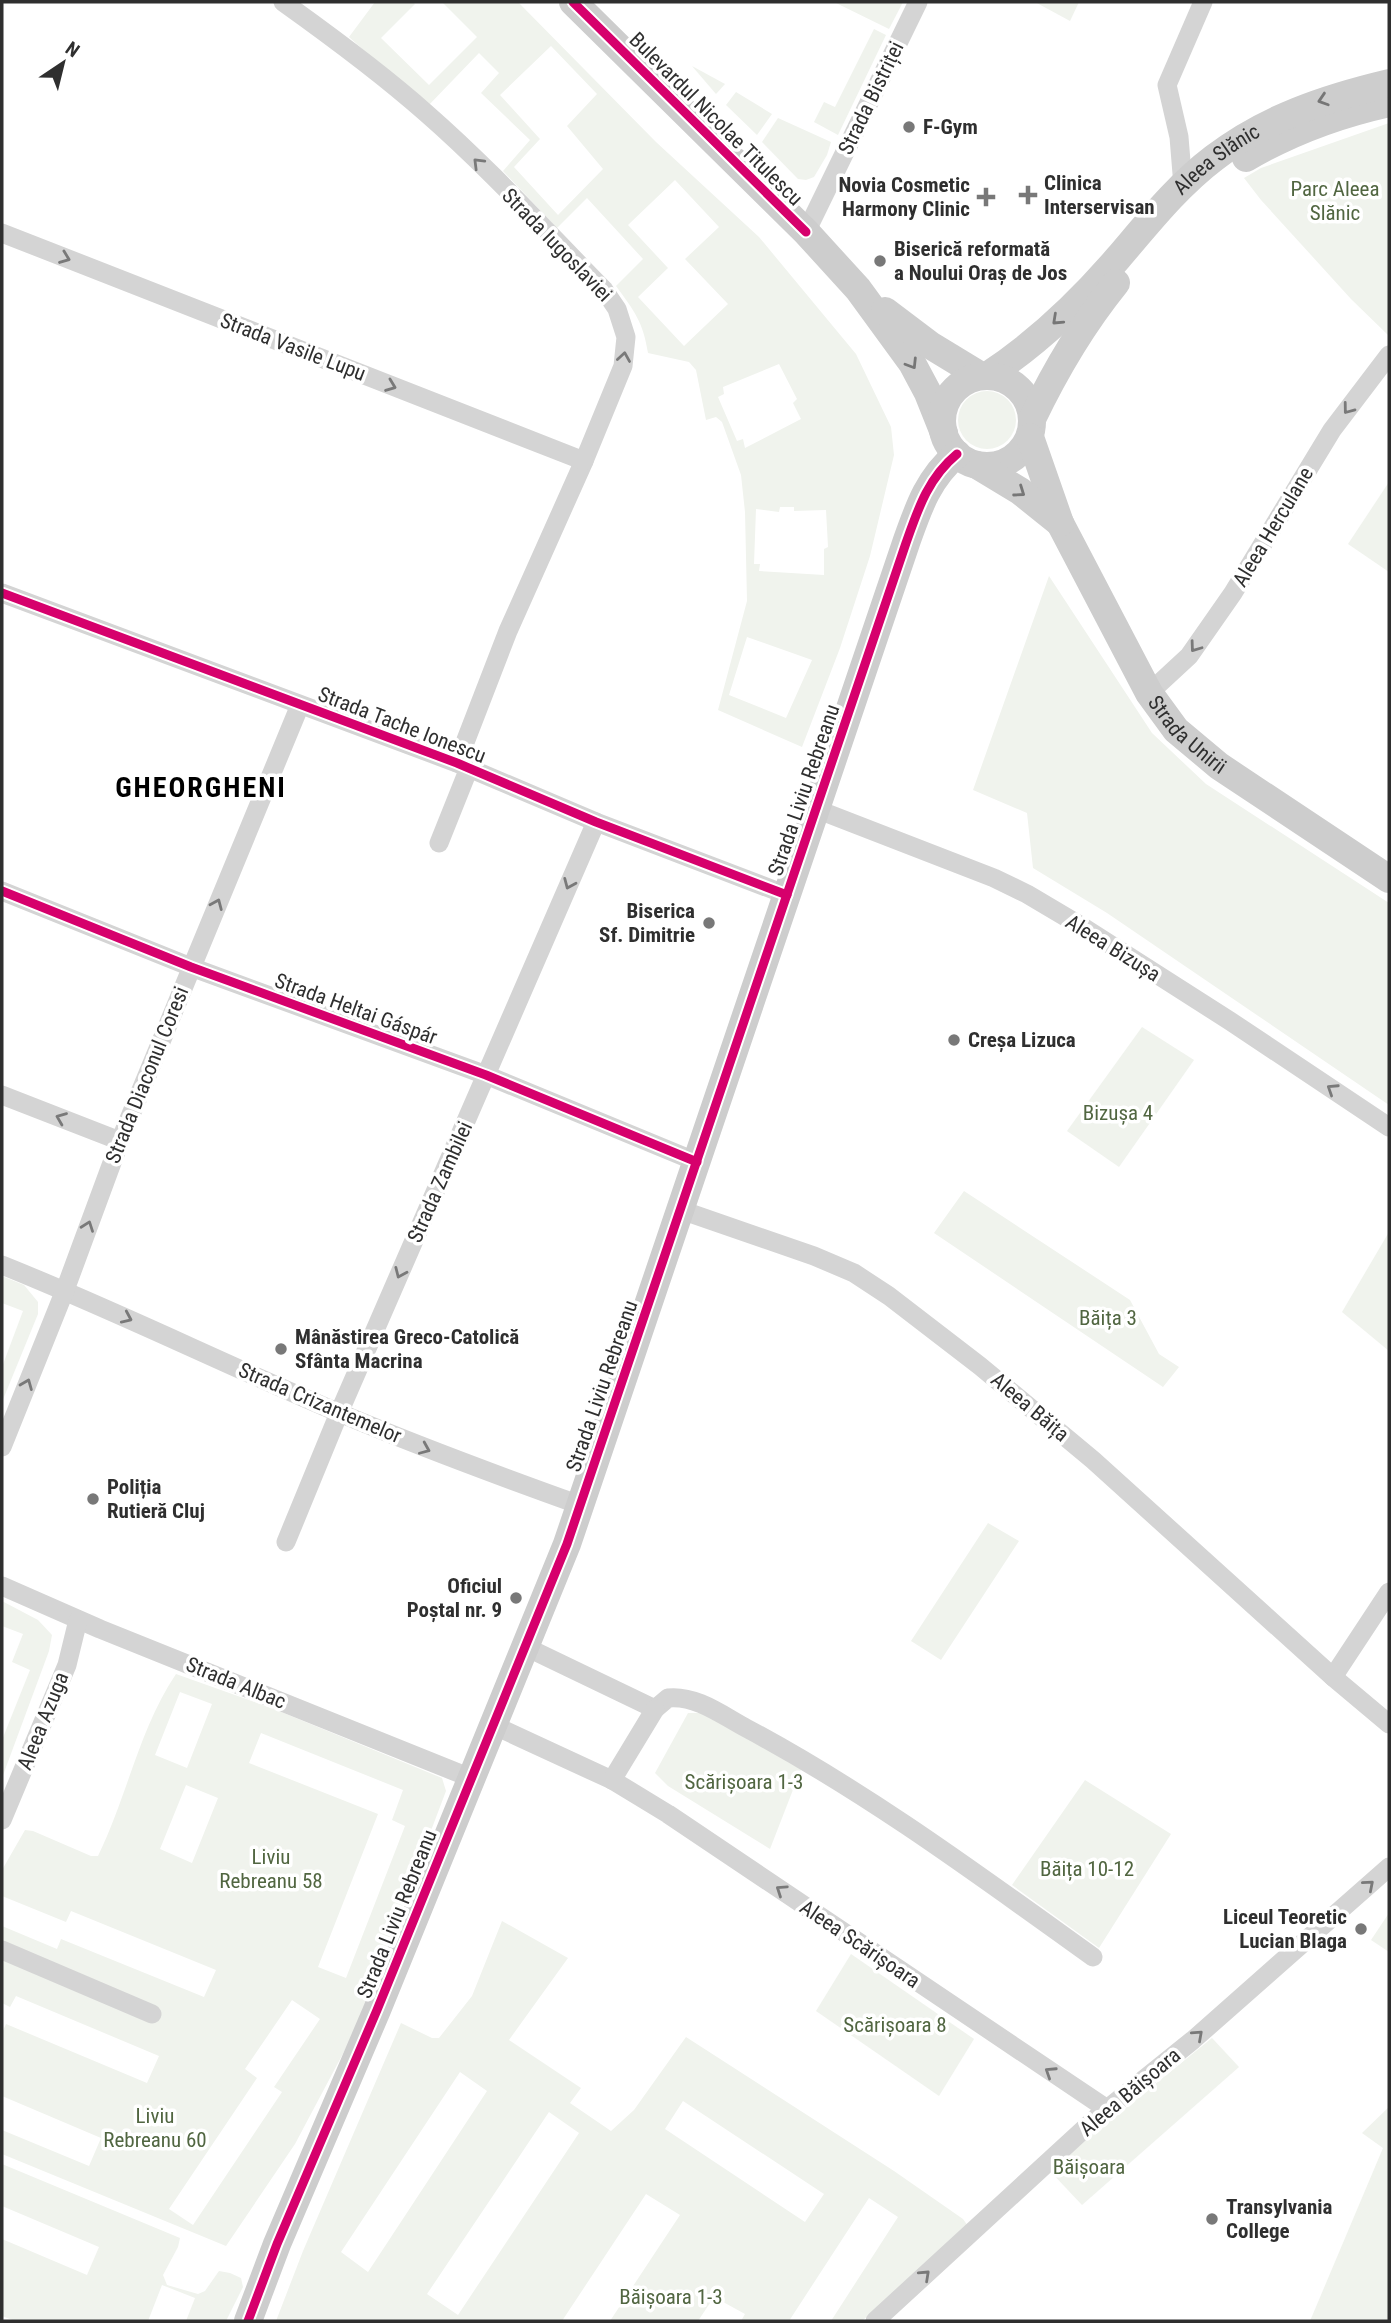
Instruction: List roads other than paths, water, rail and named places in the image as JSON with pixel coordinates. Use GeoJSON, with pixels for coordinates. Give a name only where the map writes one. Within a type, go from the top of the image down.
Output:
{"type":"FeatureCollection","features":[{"type":"Feature","properties":{"kind":"main road","name":"Bulevardul Nicolae Titulescu"},"geometry":{"type":"LineString","coordinates":[[573,2],[806,232],[858,289],[912,363],[959,451]]}},
{"type":"Feature","properties":{"kind":"main road","name":"Aleea Slănic"},"geometry":{"type":"LineString","coordinates":[[984,376],[1015,358],[1083,295],[1182,186],[1219,155],[1279,118],[1329,98],[1389,83]]}},
{"type":"Feature","properties":{"kind":"main road","name":"Aleea Slănic"},"geometry":{"type":"LineString","coordinates":[[1031,428],[1064,358],[1097,306],[1193,198],[1237,164],[1265,147],[1340,116],[1389,103]]}},
{"type":"Feature","properties":{"kind":"main road","name":"Bulevardul Nicolae Titulescu"},"geometry":{"type":"LineString","coordinates":[[858,289],[930,345],[984,376]]}},
{"type":"Feature","properties":{"kind":"main road"},"geometry":{"type":"LineString","coordinates":[[984,376],[1001,378],[1017,387],[1028,402],[1031,428],[1020,452],[1005,463],[991,466],[959,451],[943,414],[949,397],[962,384],[984,376]]}},
{"type":"Feature","properties":{"kind":"main road","name":"Strada Unirii"},"geometry":{"type":"LineString","coordinates":[[1031,428],[1060,523],[1149,692],[1176,730],[1219,766],[1389,879]]}},
{"type":"Feature","properties":{"kind":"main road","name":"Strada Unirii"},"geometry":{"type":"LineString","coordinates":[[959,451],[1020,491],[1060,523]]}},
{"type":"Feature","properties":{"kind":"main road","name":"Strada Liviu Rebreanu"},"geometry":{"type":"LineString","coordinates":[[248,2321],[277,2244],[377,2010],[526,1647],[580,1505],[925,492],[943,466],[959,451]]}},
{"type":"Feature","properties":{"kind":"street","name":"Strada Iugoslaviei"},"geometry":{"type":"LineString","coordinates":[[283,2],[348,49],[427,114],[557,240],[604,290],[617,309],[626,337],[624,366],[508,632],[439,843]]}},
{"type":"Feature","properties":{"kind":"street","name":"Strada Bistriței"},"geometry":{"type":"LineString","coordinates":[[806,232],[918,2]]}},
{"type":"Feature","properties":{"kind":"street"},"geometry":{"type":"LineString","coordinates":[[1182,186],[1179,137],[1167,85],[1200,10]]}},
{"type":"Feature","properties":{"kind":"street","name":"Strada Vasile Lupu"},"geometry":{"type":"LineString","coordinates":[[2,233],[584,461]]}},
{"type":"Feature","properties":{"kind":"street","name":"Aleea Herculane"},"geometry":{"type":"LineString","coordinates":[[1149,692],[1189,656],[1233,593],[1332,429],[1389,355]]}},
{"type":"Feature","properties":{"kind":"street","name":"Strada Tache Ionescu"},"geometry":{"type":"LineString","coordinates":[[2,593],[463,766],[596,822],[787,895]]}},
{"type":"Feature","properties":{"kind":"street","name":"Strada Diaconul Coresi"},"geometry":{"type":"LineString","coordinates":[[2,1447],[65,1290],[120,1141],[300,705]]}},
{"type":"Feature","properties":{"kind":"street","name":"Aleea Bizușa"},"geometry":{"type":"LineString","coordinates":[[816,809],[994,878],[1027,894],[1276,1051],[1389,1127]]}},
{"type":"Feature","properties":{"kind":"street","name":"Strada Zambilei"},"geometry":{"type":"LineString","coordinates":[[286,1542],[339,1413],[596,822]]}},
{"type":"Feature","properties":{"kind":"street","name":"Strada Heltai Gáspár"},"geometry":{"type":"LineString","coordinates":[[2,891],[191,967],[486,1075],[697,1162]]}},
{"type":"Feature","properties":{"kind":"street"},"geometry":{"type":"LineString","coordinates":[[2,1094],[120,1141]]}},
{"type":"Feature","properties":{"kind":"street","name":"Aleea Băița"},"geometry":{"type":"LineString","coordinates":[[681,1210],[814,1255],[853,1273],[889,1296],[981,1366],[1093,1460],[1333,1677],[1389,1724]]}},
{"type":"Feature","properties":{"kind":"street","name":"Strada Crizantemelor"},"geometry":{"type":"LineString","coordinates":[[2,1265],[65,1290],[339,1413],[450,1459],[580,1505]]}},
{"type":"Feature","properties":{"kind":"street","name":"Strada Albac"},"geometry":{"type":"LineString","coordinates":[[2,1586],[78,1620],[471,1778]]}},
{"type":"Feature","properties":{"kind":"street"},"geometry":{"type":"LineString","coordinates":[[1333,1677],[1389,1592]]}},
{"type":"Feature","properties":{"kind":"street","name":"Aleea Azuga"},"geometry":{"type":"LineString","coordinates":[[2,1821],[66,1665],[78,1620]]}},
{"type":"Feature","properties":{"kind":"street"},"geometry":{"type":"LineString","coordinates":[[526,1647],[655,1709]]}},
{"type":"Feature","properties":{"kind":"street"},"geometry":{"type":"LineString","coordinates":[[612,1780],[655,1709],[668,1698],[689,1698],[793,1753],[927,1839],[1093,1957]]}},
{"type":"Feature","properties":{"kind":"street","name":"Aleea Scărișoara"},"geometry":{"type":"LineString","coordinates":[[494,1725],[612,1780],[668,1814],[1107,2109]]}},
{"type":"Feature","properties":{"kind":"street","name":"Aleea Băișoara"},"geometry":{"type":"LineString","coordinates":[[875,2321],[1107,2109],[1193,2040],[1389,1867]]}},
{"type":"Feature","properties":{"kind":"street"},"geometry":{"type":"LineString","coordinates":[[2,1950],[152,2014]]}},
{"type":"Feature","properties":{"kind":"place","name":"F-Gym"},"geometry":{"type":"Point","coordinates":[909,127]}},
{"type":"Feature","properties":{"kind":"place","name":"Clinica Interservisan"},"geometry":{"type":"Point","coordinates":[1028,195]}},
{"type":"Feature","properties":{"kind":"place","name":"Novia Cosmetic Harmony Clinic"},"geometry":{"type":"Point","coordinates":[986,197]}},
{"type":"Feature","properties":{"kind":"place","name":"Biserică reformată a Noului Oraș de Jos"},"geometry":{"type":"Point","coordinates":[880,261]}},
{"type":"Feature","properties":{"kind":"place","name":"Biserica Sf. Dimitrie"},"geometry":{"type":"Point","coordinates":[709,923]}},
{"type":"Feature","properties":{"kind":"place","name":"Creșa Lizuca"},"geometry":{"type":"Point","coordinates":[954,1040]}},
{"type":"Feature","properties":{"kind":"place","name":"Mânăstirea Greco-Catolică Sfânta Macrina"},"geometry":{"type":"Point","coordinates":[281,1349]}},
{"type":"Feature","properties":{"kind":"place","name":"Poliția Rutieră Cluj"},"geometry":{"type":"Point","coordinates":[93,1499]}},
{"type":"Feature","properties":{"kind":"place","name":"Oficiul Poștal nr. 9"},"geometry":{"type":"Point","coordinates":[516,1598]}},
{"type":"Feature","properties":{"kind":"place","name":"Liceul Teoretic Lucian Blaga"},"geometry":{"type":"Point","coordinates":[1361,1929]}},
{"type":"Feature","properties":{"kind":"place","name":"Transylvania College"},"geometry":{"type":"Point","coordinates":[1212,2219]}},
{"type":"Feature","properties":{"kind":"district","name":"GHEORGHENI"},"geometry":{"type":"Point","coordinates":[201,787]}},
{"type":"Feature","properties":{"kind":"park label","name":"Parc Aleea Slănic"},"geometry":{"type":"Point","coordinates":[1335,201]}},
{"type":"Feature","properties":{"kind":"park label","name":"Bizușa 4"},"geometry":{"type":"Point","coordinates":[1118,1113]}},
{"type":"Feature","properties":{"kind":"park label","name":"Băița 3"},"geometry":{"type":"Point","coordinates":[1108,1318]}},
{"type":"Feature","properties":{"kind":"park label","name":"Scărișoara 1-3"},"geometry":{"type":"Point","coordinates":[744,1782]}},
{"type":"Feature","properties":{"kind":"park label","name":"Liviu Rebreanu 58"},"geometry":{"type":"Point","coordinates":[271,1869]}},
{"type":"Feature","properties":{"kind":"park label","name":"Băița 10-12"},"geometry":{"type":"Point","coordinates":[1087,1869]}},
{"type":"Feature","properties":{"kind":"park label","name":"Scărișoara 8"},"geometry":{"type":"Point","coordinates":[895,2025]}},
{"type":"Feature","properties":{"kind":"park label","name":"Liviu Rebreanu 60"},"geometry":{"type":"Point","coordinates":[155,2128]}},
{"type":"Feature","properties":{"kind":"park label","name":"Băișoara"},"geometry":{"type":"Point","coordinates":[1089,2167]}},
{"type":"Feature","properties":{"kind":"park label","name":"Băișoara 1-3"},"geometry":{"type":"Point","coordinates":[671,2297]}}]}
